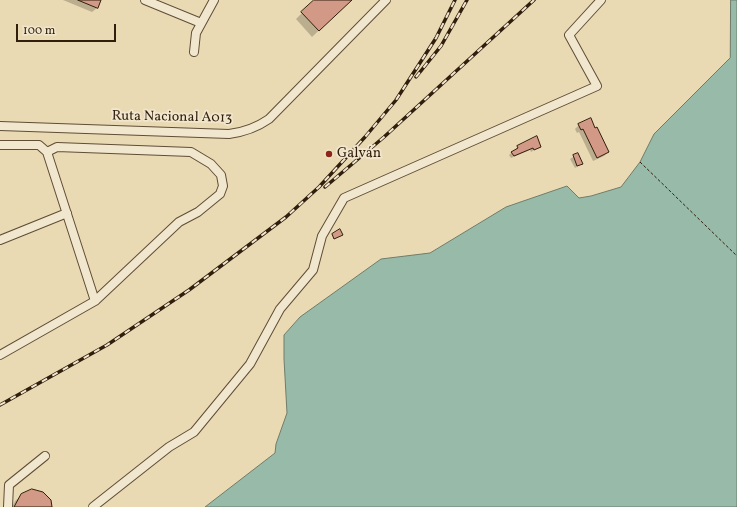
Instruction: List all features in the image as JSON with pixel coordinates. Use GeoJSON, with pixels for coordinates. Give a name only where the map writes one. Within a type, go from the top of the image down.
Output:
{"type":"FeatureCollection","features":[{"type":"Feature","properties":{"kind":"street"},"geometry":{"type":"LineString","coordinates":[[145,0],[201,23]]}},
{"type":"Feature","properties":{"kind":"street"},"geometry":{"type":"LineString","coordinates":[[194,52],[196,33],[214,0]]}},
{"type":"Feature","properties":{"kind":"street","name":"Ruta Nacional A013"},"geometry":{"type":"LineString","coordinates":[[0,126],[229,134],[256,128],[269,119],[386,0]]}},
{"type":"Feature","properties":{"kind":"street"},"geometry":{"type":"LineString","coordinates":[[93,507],[169,447],[194,432],[250,364],[280,309],[313,270],[322,236],[344,198],[597,86],[569,36],[601,0]]}},
{"type":"Feature","properties":{"kind":"street"},"geometry":{"type":"LineString","coordinates":[[0,145],[39,145],[47,152],[95,301]]}},
{"type":"Feature","properties":{"kind":"street"},"geometry":{"type":"LineString","coordinates":[[0,356],[95,301],[179,222],[198,212],[220,194],[223,186],[221,175],[211,164],[191,152],[57,147],[47,152]]}},
{"type":"Feature","properties":{"kind":"street"},"geometry":{"type":"LineString","coordinates":[[0,240],[67,213]]}},
{"type":"Feature","properties":{"kind":"street"},"geometry":{"type":"LineString","coordinates":[[8,507],[9,486],[45,456]]}},
{"type":"Feature","properties":{"kind":"path"},"geometry":{"type":"LineString","coordinates":[[640,162],[737,256]]}},
{"type":"Feature","properties":{"kind":"shaded area"},"geometry":{"type":"Polygon","coordinates":[[[731,0],[737,0],[737,507],[205,507],[275,453],[276,444],[287,413],[284,335],[300,317],[381,259],[430,253],[506,207],[567,186],[579,198],[621,187],[640,162],[654,134],[730,58],[731,0]]]}},
{"type":"Feature","properties":{"kind":"building"},"geometry":{"type":"Polygon","coordinates":[[[78,0],[101,0],[98,8],[78,0]]]}},
{"type":"Feature","properties":{"kind":"building"},"geometry":{"type":"Polygon","coordinates":[[[314,0],[352,0],[319,31],[301,12],[314,0]]]}},
{"type":"Feature","properties":{"kind":"building"},"geometry":{"type":"Polygon","coordinates":[[[591,118],[609,152],[597,158],[583,129],[581,130],[578,124],[591,118]]]}},
{"type":"Feature","properties":{"kind":"building"},"geometry":{"type":"Polygon","coordinates":[[[537,136],[541,147],[534,150],[533,148],[514,156],[511,152],[518,148],[517,146],[537,136]]]}},
{"type":"Feature","properties":{"kind":"building"},"geometry":{"type":"Polygon","coordinates":[[[578,153],[583,164],[577,166],[573,155],[578,153]]]}},
{"type":"Feature","properties":{"kind":"building"},"geometry":{"type":"Polygon","coordinates":[[[340,229],[343,235],[334,239],[332,234],[340,229]]]}},
{"type":"Feature","properties":{"kind":"building"},"geometry":{"type":"Polygon","coordinates":[[[32,489],[43,492],[51,500],[52,507],[14,507],[21,494],[32,489]]]}},
{"type":"Feature","properties":{"kind":"railway"},"geometry":{"type":"LineString","coordinates":[[0,405],[107,345],[189,290],[286,217],[319,187],[365,137],[396,100],[436,38],[455,0]]}},
{"type":"Feature","properties":{"kind":"railway"},"geometry":{"type":"LineString","coordinates":[[416,77],[441,46],[467,0]]}},
{"type":"Feature","properties":{"kind":"railway"},"geometry":{"type":"LineString","coordinates":[[325,187],[384,137],[534,0]]}},
{"type":"Feature","properties":{"kind":"place","name":"Galván"},"geometry":{"type":"Point","coordinates":[329,154]}}]}
